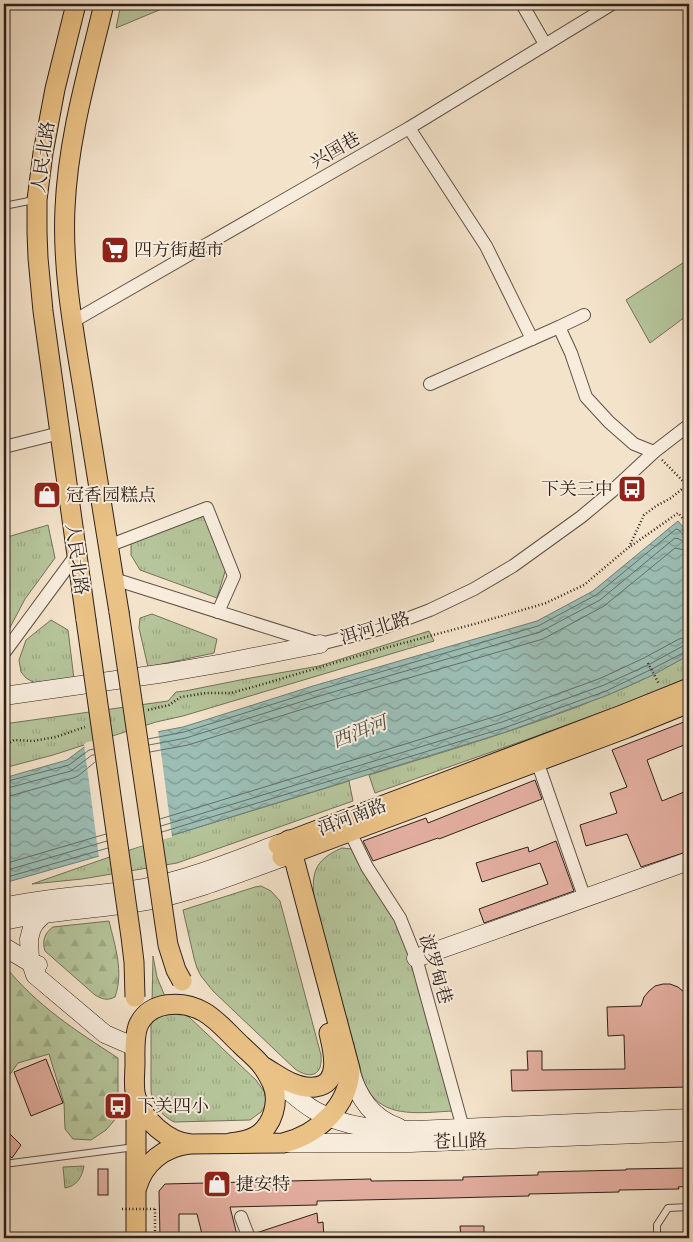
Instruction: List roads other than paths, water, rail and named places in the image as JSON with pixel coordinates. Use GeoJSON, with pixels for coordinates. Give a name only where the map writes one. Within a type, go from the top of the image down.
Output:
{"type":"FeatureCollection","features":[{"type":"Feature","properties":{"kind":"main road","name":"人民北路"},"geometry":{"type":"LineString","coordinates":[[76,4],[42,153],[37,200],[37,245],[40,284],[76,554],[132,944],[135,1047]]}},
{"type":"Feature","properties":{"kind":"main road","name":"人民北路"},"geometry":{"type":"LineString","coordinates":[[104,4],[78,112],[68,177],[65,208],[67,281],[119,612],[166,938],[172,959],[182,981],[213,1018]]}},
{"type":"Feature","properties":{"kind":"main road","name":"洱河北路"},"geometry":{"type":"LineString","coordinates":[[4,696],[165,674],[320,644]]}},
{"type":"Feature","properties":{"kind":"main road","name":"洱河南路"},"geometry":{"type":"LineString","coordinates":[[4,921],[163,898],[209,884],[285,849],[689,688]]}},
{"type":"Feature","properties":{"kind":"main road","name":"洱河南路"},"geometry":{"type":"LineString","coordinates":[[4,907],[125,890],[178,880],[218,867],[350,832],[689,703]]}},
{"type":"Feature","properties":{"kind":"main road"},"geometry":{"type":"LineString","coordinates":[[263,1067],[292,1083],[312,1087],[326,1083],[331,1076],[334,1066],[330,1040],[285,849]]}},
{"type":"Feature","properties":{"kind":"main road"},"geometry":{"type":"LineString","coordinates":[[285,849],[350,1069],[359,1093],[374,1114],[385,1122],[397,1127],[416,1130]]}},
{"type":"Feature","properties":{"kind":"main road"},"geometry":{"type":"LineString","coordinates":[[416,958],[689,861]]}},
{"type":"Feature","properties":{"kind":"main road"},"geometry":{"type":"LineString","coordinates":[[61,898],[35,923],[30,933],[30,963],[35,975],[105,1034],[135,1047]]}},
{"type":"Feature","properties":{"kind":"main road"},"geometry":{"type":"LineString","coordinates":[[4,947],[30,963]]}},
{"type":"Feature","properties":{"kind":"main road"},"geometry":{"type":"LineString","coordinates":[[136,1238],[135,1047],[137,1031],[141,1020],[149,1011],[158,1006],[184,1005],[199,1009],[213,1018],[297,1098],[328,1117],[370,1128],[416,1130]]}},
{"type":"Feature","properties":{"kind":"main road"},"geometry":{"type":"LineString","coordinates":[[136,1194],[140,1178],[146,1168],[155,1158],[171,1148],[180,1145],[244,1141],[255,1137],[267,1126],[272,1117],[275,1092],[263,1067]]}},
{"type":"Feature","properties":{"kind":"main road"},"geometry":{"type":"LineString","coordinates":[[276,1143],[290,1141],[307,1134],[328,1117],[343,1096],[350,1069]]}},
{"type":"Feature","properties":{"kind":"main road"},"geometry":{"type":"LineString","coordinates":[[136,1096],[140,1107],[160,1130],[175,1140],[191,1144]]}},
{"type":"Feature","properties":{"kind":"main road","name":"苍山路"},"geometry":{"type":"LineString","coordinates":[[416,1130],[689,1118]]}},
{"type":"Feature","properties":{"kind":"main road","name":"苍山路"},"geometry":{"type":"LineString","coordinates":[[230,1143],[410,1143],[689,1132]]}},
{"type":"Feature","properties":{"kind":"street"},"geometry":{"type":"LineString","coordinates":[[522,4],[545,44]]}},
{"type":"Feature","properties":{"kind":"street","name":"兴国巷"},"geometry":{"type":"LineString","coordinates":[[72,322],[409,128],[612,4]]}},
{"type":"Feature","properties":{"kind":"street"},"geometry":{"type":"LineString","coordinates":[[409,128],[486,246],[532,339]]}},
{"type":"Feature","properties":{"kind":"street"},"geometry":{"type":"LineString","coordinates":[[430,384],[584,315]]}},
{"type":"Feature","properties":{"kind":"street"},"geometry":{"type":"LineString","coordinates":[[559,327],[571,353],[586,397],[609,422],[634,444],[654,452]]}},
{"type":"Feature","properties":{"kind":"street","name":"洱河北路"},"geometry":{"type":"LineString","coordinates":[[320,644],[386,627],[430,610],[474,589],[513,566],[581,517],[654,452],[689,425]]}},
{"type":"Feature","properties":{"kind":"street"},"geometry":{"type":"LineString","coordinates":[[4,447],[60,433]]}},
{"type":"Feature","properties":{"kind":"street"},"geometry":{"type":"LineString","coordinates":[[108,546],[207,508],[234,576],[218,612]]}},
{"type":"Feature","properties":{"kind":"street"},"geometry":{"type":"LineString","coordinates":[[4,653],[76,554]]}},
{"type":"Feature","properties":{"kind":"street"},"geometry":{"type":"LineString","coordinates":[[114,579],[320,644]]}},
{"type":"Feature","properties":{"kind":"street"},"geometry":{"type":"LineString","coordinates":[[538,762],[585,899]]}},
{"type":"Feature","properties":{"kind":"street","name":"波罗甸巷"},"geometry":{"type":"LineString","coordinates":[[350,832],[367,867],[400,918],[416,958],[463,1128]]}},
{"type":"Feature","properties":{"kind":"street"},"geometry":{"type":"LineString","coordinates":[[241,1217],[249,1238]]}},
{"type":"Feature","properties":{"kind":"lane"},"geometry":{"type":"LineString","coordinates":[[4,206],[37,200]]}},
{"type":"Feature","properties":{"kind":"lane"},"geometry":{"type":"LineString","coordinates":[[4,1164],[136,1146]]}},
{"type":"Feature","properties":{"kind":"lane"},"geometry":{"type":"LineString","coordinates":[[657,1238],[657,1225],[668,1208],[689,1208]]}},
{"type":"Feature","properties":{"kind":"water","name":"西洱河"},"geometry":{"type":"Polygon","coordinates":[[[678,521],[689,534],[689,655],[653,675],[608,695],[506,732],[173,835],[4,883],[4,778],[67,760],[87,745],[183,727],[313,686],[537,621],[593,591],[678,521]]]}},
{"type":"Feature","properties":{"kind":"place","name":"四方街超市"},"geometry":{"type":"Point","coordinates":[115,250]}},
{"type":"Feature","properties":{"kind":"place","name":"下关三中"},"geometry":{"type":"Point","coordinates":[632,489]}},
{"type":"Feature","properties":{"kind":"place","name":"冠香园糕点"},"geometry":{"type":"Point","coordinates":[47,495]}},
{"type":"Feature","properties":{"kind":"place","name":"下关四小"},"geometry":{"type":"Point","coordinates":[118,1106]}},
{"type":"Feature","properties":{"kind":"place","name":"捷安特"},"geometry":{"type":"Point","coordinates":[217,1184]}}]}
